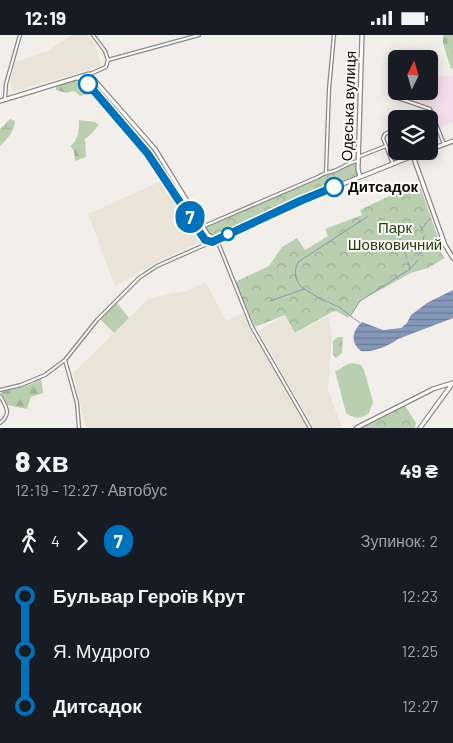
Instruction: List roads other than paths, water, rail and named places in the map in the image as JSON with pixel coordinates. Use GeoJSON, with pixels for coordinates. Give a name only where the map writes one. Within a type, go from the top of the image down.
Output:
{"type":"FeatureCollection","features":[{"type":"Feature","properties":{"kind":"street"},"geometry":{"type":"LineString","coordinates":[[6,99],[6,84],[20,35]]}},
{"type":"Feature","properties":{"kind":"street"},"geometry":{"type":"LineString","coordinates":[[0,101],[78,78],[106,67],[108,60],[105,51],[92,35]]}},
{"type":"Feature","properties":{"kind":"street"},"geometry":{"type":"LineString","coordinates":[[108,60],[199,35]]}},
{"type":"Feature","properties":{"kind":"street"},"geometry":{"type":"LineString","coordinates":[[326,172],[329,89],[334,35]]}},
{"type":"Feature","properties":{"kind":"street","name":"Одеська вулиця"},"geometry":{"type":"LineString","coordinates":[[360,177],[358,159],[362,35]]}},
{"type":"Feature","properties":{"kind":"street"},"geometry":{"type":"LineString","coordinates":[[89,74],[155,149],[202,227],[208,235],[216,239],[252,327],[310,428]]}},
{"type":"Feature","properties":{"kind":"street"},"geometry":{"type":"LineString","coordinates":[[78,78],[85,81],[148,154],[203,239],[212,242]]}},
{"type":"Feature","properties":{"kind":"street"},"geometry":{"type":"LineString","coordinates":[[401,100],[430,110]]}},
{"type":"Feature","properties":{"kind":"street"},"geometry":{"type":"LineString","coordinates":[[438,130],[444,144]]}},
{"type":"Feature","properties":{"kind":"street"},"geometry":{"type":"LineString","coordinates":[[388,134],[384,136],[393,164]]}},
{"type":"Feature","properties":{"kind":"street"},"geometry":{"type":"LineString","coordinates":[[438,146],[453,141]]}},
{"type":"Feature","properties":{"kind":"street"},"geometry":{"type":"LineString","coordinates":[[202,227],[326,172],[332,172],[386,146]]}},
{"type":"Feature","properties":{"kind":"street"},"geometry":{"type":"LineString","coordinates":[[0,390],[30,383],[45,375],[65,360],[97,320],[139,278],[156,266],[300,201],[403,160]]}},
{"type":"Feature","properties":{"kind":"street"},"geometry":{"type":"LineString","coordinates":[[414,160],[445,245],[453,258]]}},
{"type":"Feature","properties":{"kind":"street"},"geometry":{"type":"LineString","coordinates":[[65,360],[77,403],[79,428]]}},
{"type":"Feature","properties":{"kind":"street"},"geometry":{"type":"LineString","coordinates":[[356,428],[444,388],[453,382]]}},
{"type":"Feature","properties":{"kind":"street"},"geometry":{"type":"LineString","coordinates":[[444,388],[453,382]]}},
{"type":"Feature","properties":{"kind":"street"},"geometry":{"type":"LineString","coordinates":[[420,428],[444,396],[444,388]]}},
{"type":"Feature","properties":{"kind":"street"},"geometry":{"type":"LineString","coordinates":[[0,395],[7,408],[6,416],[0,423]]}},
{"type":"Feature","properties":{"kind":"water"},"geometry":{"type":"Polygon","coordinates":[[[453,290],[453,318],[375,350],[361,351],[357,348],[354,333],[362,322],[383,330],[401,328],[407,323],[411,315],[427,303],[453,290]]]}},
{"type":"Feature","properties":{"kind":"waterway"},"geometry":{"type":"LineString","coordinates":[[304,289],[296,277],[298,262],[367,217]]}},
{"type":"Feature","properties":{"kind":"waterway"},"geometry":{"type":"LineString","coordinates":[[422,229],[426,223]]}},
{"type":"Feature","properties":{"kind":"waterway"},"geometry":{"type":"LineString","coordinates":[[420,225],[423,231]]}},
{"type":"Feature","properties":{"kind":"waterway"},"geometry":{"type":"LineString","coordinates":[[398,233],[407,258]]}},
{"type":"Feature","properties":{"kind":"waterway"},"geometry":{"type":"LineString","coordinates":[[418,256],[424,236]]}},
{"type":"Feature","properties":{"kind":"waterway"},"geometry":{"type":"LineString","coordinates":[[351,315],[360,301],[410,269],[418,260]]}},
{"type":"Feature","properties":{"kind":"waterway"},"geometry":{"type":"LineString","coordinates":[[408,262],[410,269]]}},
{"type":"Feature","properties":{"kind":"waterway"},"geometry":{"type":"LineString","coordinates":[[270,301],[304,289],[339,307],[360,323]]}},
{"type":"Feature","properties":{"kind":"place","name":"Дитсадок"},"geometry":{"type":"Point","coordinates":[334,187]}},
{"type":"Feature","properties":{"kind":"park label","name":"Парк Шовковичний"},"geometry":{"type":"Point","coordinates":[395,236]}}]}
